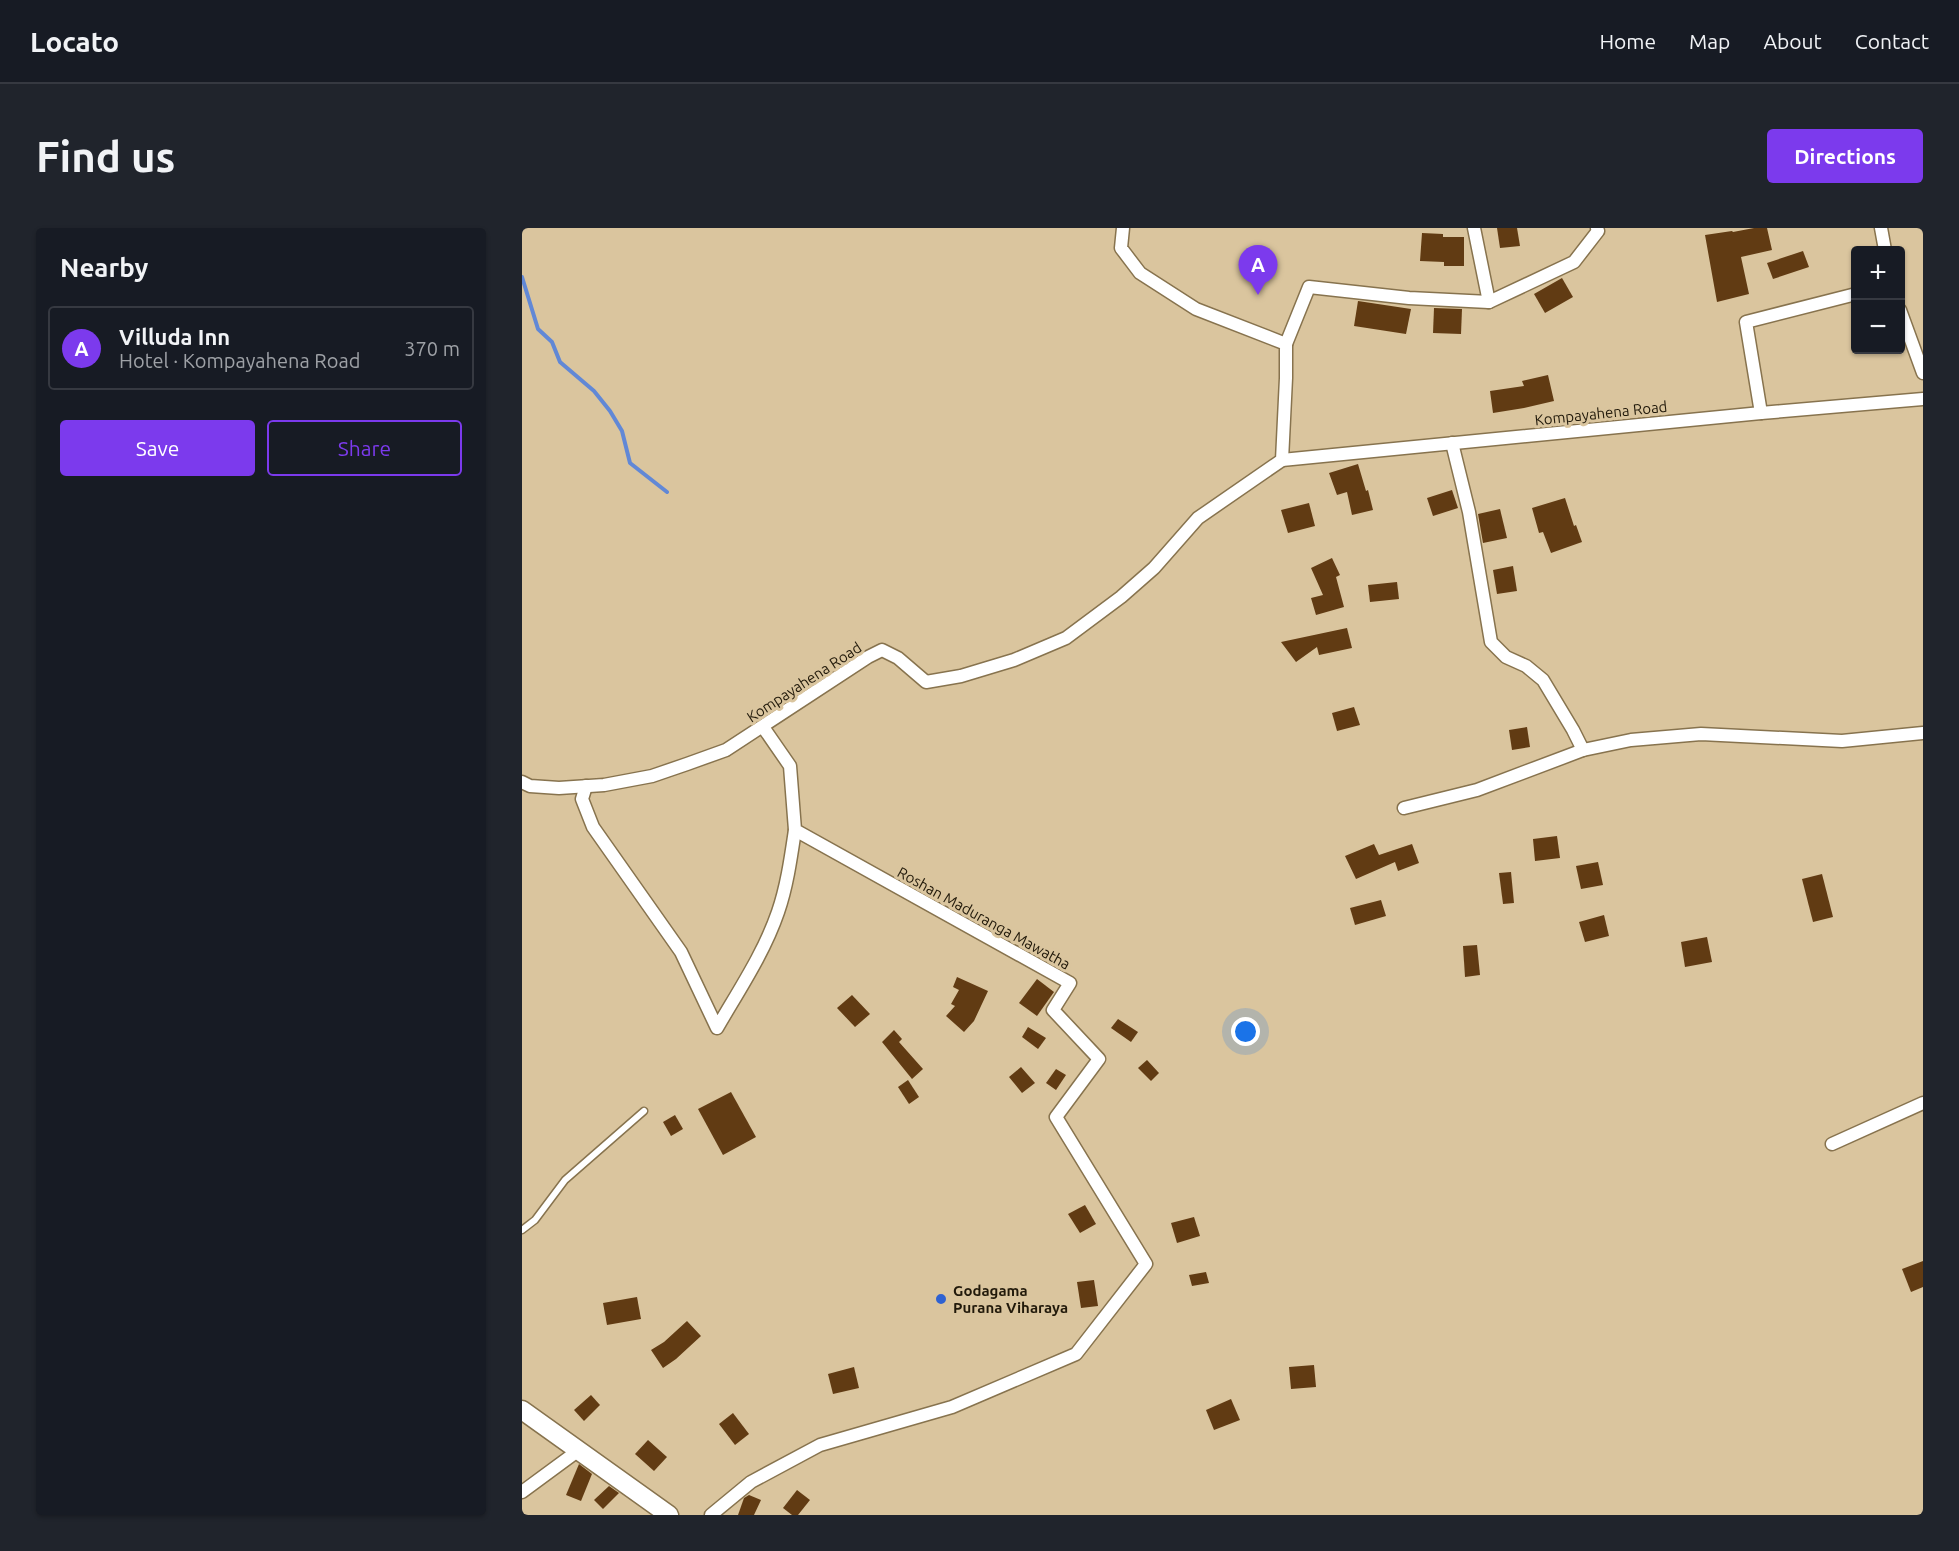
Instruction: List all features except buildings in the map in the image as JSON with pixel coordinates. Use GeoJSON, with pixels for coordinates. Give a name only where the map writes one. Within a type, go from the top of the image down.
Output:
{"type":"FeatureCollection","features":[{"type":"Feature","properties":{"kind":"main road"},"geometry":{"type":"LineString","coordinates":[[522,1410],[669,1515]]}},
{"type":"Feature","properties":{"kind":"street"},"geometry":{"type":"LineString","coordinates":[[1123,228],[1121,248],[1140,273],[1196,309],[1286,344]]}},
{"type":"Feature","properties":{"kind":"street"},"geometry":{"type":"LineString","coordinates":[[1474,228],[1489,302]]}},
{"type":"Feature","properties":{"kind":"street"},"geometry":{"type":"LineString","coordinates":[[1282,460],[1286,344],[1309,287],[1409,298],[1489,302],[1574,262],[1598,231],[1597,228]]}},
{"type":"Feature","properties":{"kind":"street"},"geometry":{"type":"LineString","coordinates":[[1881,228],[1884,246]]}},
{"type":"Feature","properties":{"kind":"street"},"geometry":{"type":"LineString","coordinates":[[1761,412],[1746,322],[1851,295]]}},
{"type":"Feature","properties":{"kind":"street"},"geometry":{"type":"LineString","coordinates":[[1905,324],[1923,373]]}},
{"type":"Feature","properties":{"kind":"street","name":"Kompayahena Road"},"geometry":{"type":"LineString","coordinates":[[522,782],[530,786],[559,788],[652,776],[726,750],[882,650],[898,658],[926,682],[961,676],[1014,660],[1066,638],[1121,597],[1154,568],[1198,518],[1282,460],[1761,412],[1923,399]]}},
{"type":"Feature","properties":{"kind":"street"},"geometry":{"type":"LineString","coordinates":[[1452,443],[1469,512],[1491,642],[1506,657],[1526,666],[1543,680],[1583,750]]}},
{"type":"Feature","properties":{"kind":"street"},"geometry":{"type":"LineString","coordinates":[[586,786],[582,799],[593,827],[681,952],[717,1028],[756,962],[778,911],[791,857],[795,830],[790,766],[763,727]]}},
{"type":"Feature","properties":{"kind":"street"},"geometry":{"type":"LineString","coordinates":[[1404,808],[1477,790],[1583,750],[1631,740],[1701,734],[1842,741],[1923,733]]}},
{"type":"Feature","properties":{"kind":"street","name":"Roshan Maduranga Mawatha"},"geometry":{"type":"LineString","coordinates":[[711,1515],[751,1482],[820,1445],[952,1407],[1076,1354],[1146,1264],[1056,1117],[1099,1059],[1053,1010],[1071,983],[795,830]]}},
{"type":"Feature","properties":{"kind":"street"},"geometry":{"type":"LineString","coordinates":[[1832,1144],[1923,1103]]}},
{"type":"Feature","properties":{"kind":"street"},"geometry":{"type":"LineString","coordinates":[[522,1492],[579,1450]]}},
{"type":"Feature","properties":{"kind":"lane"},"geometry":{"type":"LineString","coordinates":[[522,1230],[535,1220],[566,1180],[644,1111]]}},
{"type":"Feature","properties":{"kind":"waterway"},"geometry":{"type":"LineString","coordinates":[[522,277],[538,329],[552,342],[560,362],[594,391],[610,411],[622,431],[630,463],[667,492]]}},
{"type":"Feature","properties":{"kind":"place","name":"Villuda Inn"},"geometry":{"type":"Point","coordinates":[1258,295]}},
{"type":"Feature","properties":{"kind":"place","name":"Godagama Purana Viharaya"},"geometry":{"type":"Point","coordinates":[941,1299]}}]}
